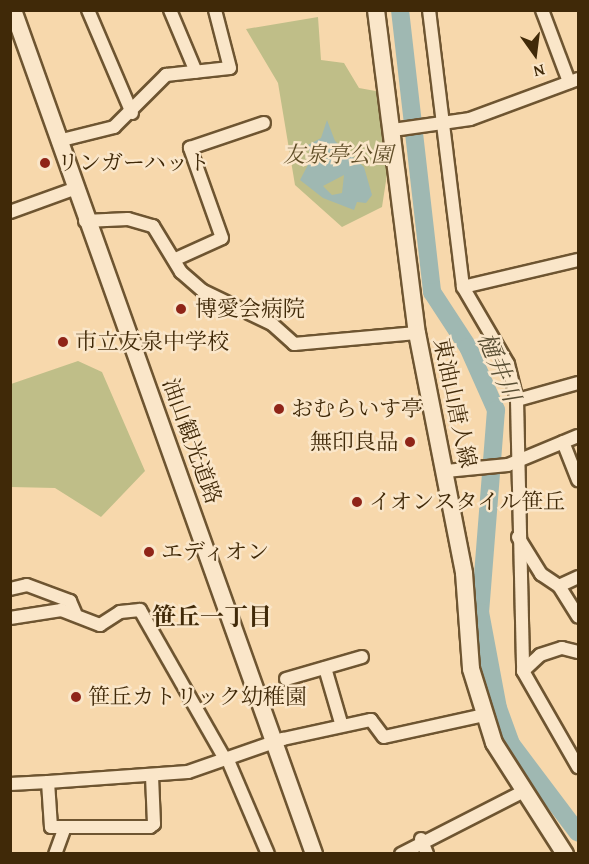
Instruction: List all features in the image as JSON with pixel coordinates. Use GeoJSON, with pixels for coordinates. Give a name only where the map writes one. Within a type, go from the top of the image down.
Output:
{"type":"FeatureCollection","features":[{"type":"Feature","properties":{"kind":"street","name":"油山観光道路"},"geometry":{"type":"LineString","coordinates":[[14,10],[85,221],[314,854]]}},
{"type":"Feature","properties":{"kind":"street"},"geometry":{"type":"LineString","coordinates":[[88,10],[132,113]]}},
{"type":"Feature","properties":{"kind":"street"},"geometry":{"type":"LineString","coordinates":[[170,10],[196,72]]}},
{"type":"Feature","properties":{"kind":"street"},"geometry":{"type":"LineString","coordinates":[[58,141],[114,127],[132,113],[160,78],[231,66],[215,10]]}},
{"type":"Feature","properties":{"kind":"street","name":"東油山唐人線"},"geometry":{"type":"LineString","coordinates":[[376,10],[395,129],[417,333],[452,472],[464,573],[471,669],[494,743],[565,854]]}},
{"type":"Feature","properties":{"kind":"street"},"geometry":{"type":"LineString","coordinates":[[429,10],[463,286],[508,364],[517,400],[513,463],[523,671],[579,767]]}},
{"type":"Feature","properties":{"kind":"street"},"geometry":{"type":"LineString","coordinates":[[395,129],[442,124],[574,81],[542,10]]}},
{"type":"Feature","properties":{"kind":"street"},"geometry":{"type":"LineString","coordinates":[[178,258],[222,238],[190,148],[264,123]]}},
{"type":"Feature","properties":{"kind":"street"},"geometry":{"type":"LineString","coordinates":[[10,212],[74,189]]}},
{"type":"Feature","properties":{"kind":"street"},"geometry":{"type":"LineString","coordinates":[[85,221],[145,221],[178,258],[181,272],[203,291],[272,324],[294,345],[417,333]]}},
{"type":"Feature","properties":{"kind":"street"},"geometry":{"type":"LineString","coordinates":[[463,286],[579,260]]}},
{"type":"Feature","properties":{"kind":"street"},"geometry":{"type":"LineString","coordinates":[[517,400],[579,383]]}},
{"type":"Feature","properties":{"kind":"street"},"geometry":{"type":"LineString","coordinates":[[452,472],[513,463],[579,436]]}},
{"type":"Feature","properties":{"kind":"street"},"geometry":{"type":"LineString","coordinates":[[563,442],[579,480]]}},
{"type":"Feature","properties":{"kind":"street"},"geometry":{"type":"LineString","coordinates":[[517,536],[541,574],[559,586],[579,616]]}},
{"type":"Feature","properties":{"kind":"street"},"geometry":{"type":"LineString","coordinates":[[559,586],[579,577]]}},
{"type":"Feature","properties":{"kind":"street"},"geometry":{"type":"LineString","coordinates":[[10,589],[27,585],[70,601],[75,613]]}},
{"type":"Feature","properties":{"kind":"street"},"geometry":{"type":"LineString","coordinates":[[10,618],[75,613],[100,625],[120,612],[140,610],[226,759],[268,854]]}},
{"type":"Feature","properties":{"kind":"street"},"geometry":{"type":"LineString","coordinates":[[523,671],[540,655],[562,648],[579,652]]}},
{"type":"Feature","properties":{"kind":"street"},"geometry":{"type":"LineString","coordinates":[[286,679],[362,657]]}},
{"type":"Feature","properties":{"kind":"street"},"geometry":{"type":"LineString","coordinates":[[325,668],[342,726]]}},
{"type":"Feature","properties":{"kind":"street"},"geometry":{"type":"LineString","coordinates":[[10,784],[152,777],[226,759],[274,743],[371,720],[384,737],[484,715]]}},
{"type":"Feature","properties":{"kind":"street"},"geometry":{"type":"LineString","coordinates":[[48,782],[51,827],[154,824],[152,777]]}},
{"type":"Feature","properties":{"kind":"street"},"geometry":{"type":"LineString","coordinates":[[401,854],[421,839],[526,790]]}},
{"type":"Feature","properties":{"kind":"street"},"geometry":{"type":"LineString","coordinates":[[55,854],[65,827]]}},
{"type":"Feature","properties":{"kind":"street"},"geometry":{"type":"LineString","coordinates":[[421,839],[427,854]]}},
{"type":"Feature","properties":{"kind":"green space","name":"友泉亭公園"},"geometry":{"type":"Polygon","coordinates":[[[318,17],[321,60],[344,63],[359,88],[381,92],[388,168],[382,207],[342,227],[295,185],[278,83],[246,29],[318,17]]]}},
{"type":"Feature","properties":{"kind":"green space"},"geometry":{"type":"Polygon","coordinates":[[[78,361],[102,372],[145,471],[101,517],[55,488],[11,487],[11,384],[78,361]]]}},
{"type":"Feature","properties":{"kind":"water"},"geometry":{"type":"Polygon","coordinates":[[[327,120],[335,141],[364,167],[372,195],[366,203],[357,202],[354,210],[323,198],[300,180],[311,159],[308,145],[321,138],[327,120]],[[344,175],[323,186],[332,195],[342,193],[344,175]]]}},
{"type":"Feature","properties":{"kind":"waterway","name":"樋井川"},"geometry":{"type":"LineString","coordinates":[[400,10],[432,292],[468,347],[496,410],[480,612],[498,708],[511,744],[578,833]]}},
{"type":"Feature","properties":{"kind":"place","name":"リンガーハット"},"geometry":{"type":"Point","coordinates":[45,163]}},
{"type":"Feature","properties":{"kind":"place","name":"博愛会病院"},"geometry":{"type":"Point","coordinates":[181,309]}},
{"type":"Feature","properties":{"kind":"place","name":"市立友泉中学校"},"geometry":{"type":"Point","coordinates":[63,342]}},
{"type":"Feature","properties":{"kind":"place","name":"おむらいす亭"},"geometry":{"type":"Point","coordinates":[279,409]}},
{"type":"Feature","properties":{"kind":"place","name":"無印良品"},"geometry":{"type":"Point","coordinates":[410,442]}},
{"type":"Feature","properties":{"kind":"place","name":"イオンスタイル笹丘"},"geometry":{"type":"Point","coordinates":[357,502]}},
{"type":"Feature","properties":{"kind":"place","name":"エディオン"},"geometry":{"type":"Point","coordinates":[149,552]}},
{"type":"Feature","properties":{"kind":"place","name":"笹丘カトリック幼稚園"},"geometry":{"type":"Point","coordinates":[76,697]}},
{"type":"Feature","properties":{"kind":"district","name":"笹丘一丁目"},"geometry":{"type":"Point","coordinates":[212,617]}}]}
